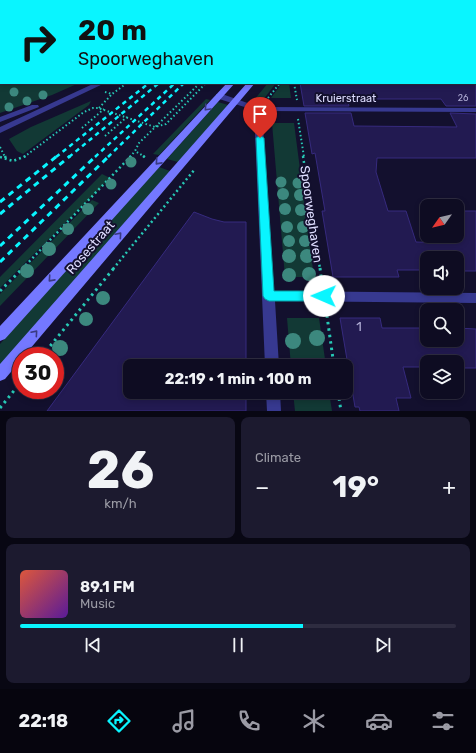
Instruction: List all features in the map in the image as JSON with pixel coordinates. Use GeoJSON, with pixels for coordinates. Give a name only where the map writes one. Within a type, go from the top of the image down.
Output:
{"type":"FeatureCollection","features":[{"type":"Feature","properties":{"kind":"main road","name":"Rosestraat"},"geometry":{"type":"LineString","coordinates":[[0,335],[229,84]]}},
{"type":"Feature","properties":{"kind":"main road","name":"Rosestraat"},"geometry":{"type":"LineString","coordinates":[[0,374],[250,84]]}},
{"type":"Feature","properties":{"kind":"street"},"geometry":{"type":"LineString","coordinates":[[0,120],[97,84]]}},
{"type":"Feature","properties":{"kind":"street"},"geometry":{"type":"LineString","coordinates":[[0,130],[98,84]]}},
{"type":"Feature","properties":{"kind":"street","name":"Kruierstraat"},"geometry":{"type":"LineString","coordinates":[[218,96],[258,109],[476,110]]}},
{"type":"Feature","properties":{"kind":"street"},"geometry":{"type":"LineString","coordinates":[[258,109],[272,359]]}},
{"type":"Feature","properties":{"kind":"street"},"geometry":{"type":"LineString","coordinates":[[269,296],[476,298]]}},
{"type":"Feature","properties":{"kind":"street"},"geometry":{"type":"LineString","coordinates":[[273,399],[274,411]]}},
{"type":"Feature","properties":{"kind":"path"},"geometry":{"type":"LineString","coordinates":[[98,108],[112,94],[126,84]]}},
{"type":"Feature","properties":{"kind":"path"},"geometry":{"type":"LineString","coordinates":[[139,143],[199,84]]}},
{"type":"Feature","properties":{"kind":"path"},"geometry":{"type":"LineString","coordinates":[[0,157],[13,161],[27,156],[84,112],[93,108],[104,109],[155,127],[166,124],[205,84]]}},
{"type":"Feature","properties":{"kind":"path"},"geometry":{"type":"LineString","coordinates":[[258,109],[279,84]]}},
{"type":"Feature","properties":{"kind":"path","name":"Spoorweghaven"},"geometry":{"type":"LineString","coordinates":[[294,84],[298,99],[296,108],[333,359]]}},
{"type":"Feature","properties":{"kind":"path"},"geometry":{"type":"LineString","coordinates":[[103,92],[112,94]]}},
{"type":"Feature","properties":{"kind":"path"},"geometry":{"type":"LineString","coordinates":[[82,128],[104,109]]}},
{"type":"Feature","properties":{"kind":"path"},"geometry":{"type":"LineString","coordinates":[[105,136],[127,117]]}},
{"type":"Feature","properties":{"kind":"path"},"geometry":{"type":"LineString","coordinates":[[0,147],[6,160]]}},
{"type":"Feature","properties":{"kind":"path"},"geometry":{"type":"LineString","coordinates":[[0,290],[126,163],[135,151]]}},
{"type":"Feature","properties":{"kind":"path"},"geometry":{"type":"LineString","coordinates":[[49,347],[196,168]]}},
{"type":"Feature","properties":{"kind":"path"},"geometry":{"type":"LineString","coordinates":[[0,408],[12,393]]}},
{"type":"Feature","properties":{"kind":"path"},"geometry":{"type":"LineString","coordinates":[[339,399],[341,411]]}},
{"type":"Feature","properties":{"kind":"green space"},"geometry":{"type":"Polygon","coordinates":[[[0,84],[77,84],[52,95],[0,113],[0,84]]]}},
{"type":"Feature","properties":{"kind":"green space"},"geometry":{"type":"Polygon","coordinates":[[[267,84],[275,84],[260,104],[256,103],[254,100],[267,84]]]}},
{"type":"Feature","properties":{"kind":"green space"},"geometry":{"type":"Polygon","coordinates":[[[281,84],[289,84],[291,98],[271,98],[281,84]]]}},
{"type":"Feature","properties":{"kind":"green space"},"geometry":{"type":"Polygon","coordinates":[[[206,99],[210,100],[159,155],[153,154],[206,99]]]}},
{"type":"Feature","properties":{"kind":"green space"},"geometry":{"type":"Polygon","coordinates":[[[91,101],[89,105],[23,154],[17,151],[9,139],[31,127],[91,101]]]}},
{"type":"Feature","properties":{"kind":"green space"},"geometry":{"type":"Polygon","coordinates":[[[218,102],[228,105],[178,162],[167,159],[218,102]]]}},
{"type":"Feature","properties":{"kind":"green space"},"geometry":{"type":"Polygon","coordinates":[[[272,123],[294,123],[314,277],[285,277],[272,123]]]}},
{"type":"Feature","properties":{"kind":"green space"},"geometry":{"type":"Polygon","coordinates":[[[159,167],[170,171],[17,347],[12,347],[12,353],[0,367],[0,344],[159,167]]]}},
{"type":"Feature","properties":{"kind":"green space"},"geometry":{"type":"Polygon","coordinates":[[[102,174],[110,178],[0,288],[0,277],[102,174]]]}},
{"type":"Feature","properties":{"kind":"green space"},"geometry":{"type":"Polygon","coordinates":[[[92,200],[99,203],[0,306],[0,294],[92,200]]]}},
{"type":"Feature","properties":{"kind":"green space"},"geometry":{"type":"Polygon","coordinates":[[[287,318],[319,318],[325,359],[290,359],[287,318]]]}},
{"type":"Feature","properties":{"kind":"green space"},"geometry":{"type":"Polygon","coordinates":[[[294,399],[330,399],[332,411],[295,411],[294,399]]]}},
{"type":"Feature","properties":{"kind":"building"},"geometry":{"type":"Polygon","coordinates":[[[300,84],[476,84],[476,106],[446,106],[441,99],[347,99],[349,106],[304,106],[300,84]]]}},
{"type":"Feature","properties":{"kind":"building"},"geometry":{"type":"Polygon","coordinates":[[[305,113],[351,113],[354,126],[457,127],[450,113],[476,114],[476,158],[377,158],[376,172],[388,211],[406,211],[416,242],[464,243],[464,211],[476,211],[476,271],[464,271],[464,251],[420,251],[420,270],[397,270],[399,277],[333,277],[322,211],[325,211],[315,153],[312,154],[305,113]]]}},
{"type":"Feature","properties":{"kind":"building"},"geometry":{"type":"Polygon","coordinates":[[[194,212],[224,222],[246,222],[246,359],[123,359],[123,399],[246,399],[246,411],[47,411],[56,399],[64,399],[64,388],[194,212]]]}},
{"type":"Feature","properties":{"kind":"building"},"geometry":{"type":"Polygon","coordinates":[[[340,318],[380,318],[382,328],[420,328],[420,347],[464,347],[464,328],[476,329],[476,368],[464,368],[464,355],[420,355],[420,367],[403,367],[411,398],[396,398],[399,411],[360,411],[359,407],[355,407],[353,395],[353,359],[347,359],[340,318]]]}},
{"type":"Feature","properties":{"kind":"railway"},"geometry":{"type":"LineString","coordinates":[[56,157],[148,84]]}},
{"type":"Feature","properties":{"kind":"railway"},"geometry":{"type":"LineString","coordinates":[[69,157],[158,84]]}},
{"type":"Feature","properties":{"kind":"railway"},"geometry":{"type":"LineString","coordinates":[[95,157],[174,84]]}},
{"type":"Feature","properties":{"kind":"railway"},"geometry":{"type":"LineString","coordinates":[[108,157],[183,84]]}},
{"type":"Feature","properties":{"kind":"railway"},"geometry":{"type":"LineString","coordinates":[[0,202],[57,156]]}},
{"type":"Feature","properties":{"kind":"railway"},"geometry":{"type":"LineString","coordinates":[[0,214],[70,156]]}},
{"type":"Feature","properties":{"kind":"railway"},"geometry":{"type":"LineString","coordinates":[[0,246],[96,156]]}},
{"type":"Feature","properties":{"kind":"railway"},"geometry":{"type":"LineString","coordinates":[[0,262],[109,156]]}},
{"type":"Feature","properties":{"kind":"route"},"geometry":{"type":"LineString","coordinates":[[260,138],[269,296],[324,296]]}}]}
